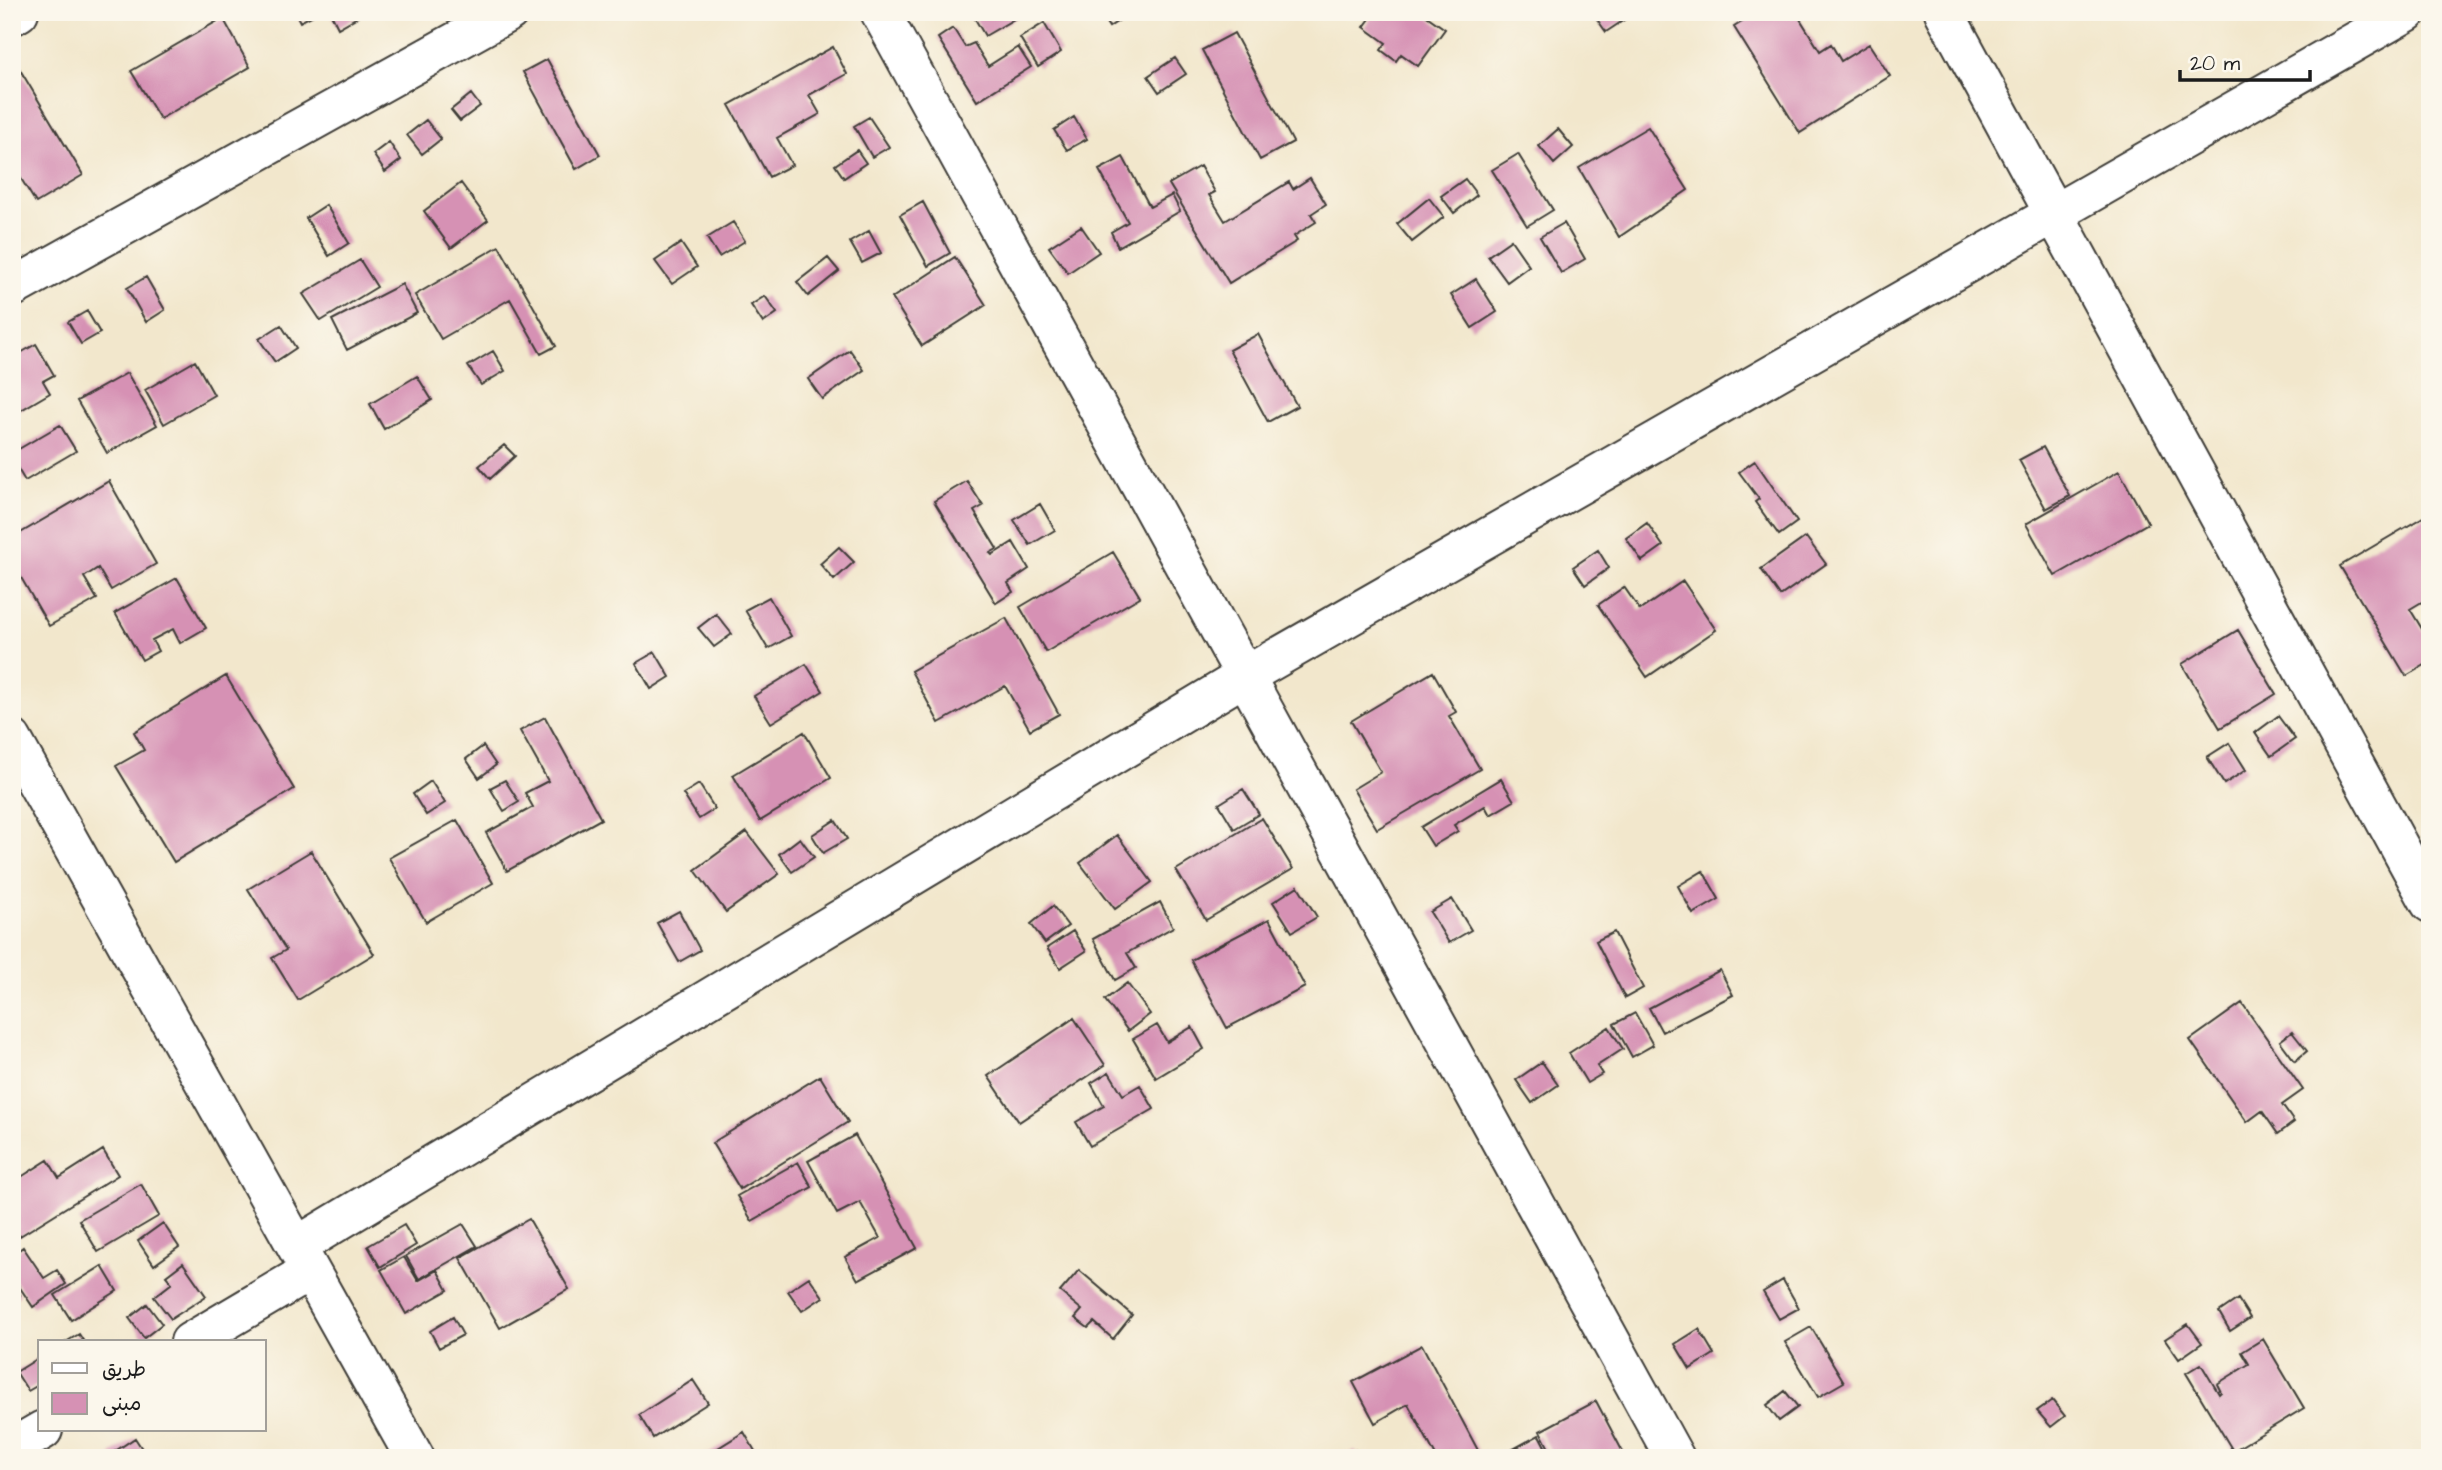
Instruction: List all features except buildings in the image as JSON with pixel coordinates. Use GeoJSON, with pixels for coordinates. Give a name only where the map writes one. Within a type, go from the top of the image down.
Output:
{"type":"FeatureCollection","features":[{"type":"Feature","properties":{"kind":"street"},"geometry":{"type":"LineString","coordinates":[[12,16],[19,12]]}},
{"type":"Feature","properties":{"kind":"street"},"geometry":{"type":"LineString","coordinates":[[12,288],[509,12]]}},
{"type":"Feature","properties":{"kind":"street"},"geometry":{"type":"LineString","coordinates":[[880,12],[1675,1458]]}},
{"type":"Feature","properties":{"kind":"street"},"geometry":{"type":"LineString","coordinates":[[1944,12],[2430,903]]}},
{"type":"Feature","properties":{"kind":"street"},"geometry":{"type":"LineString","coordinates":[[193,1340],[303,1258],[1245,676],[2407,12]]}},
{"type":"Feature","properties":{"kind":"street"},"geometry":{"type":"LineString","coordinates":[[12,738],[415,1458]]}},
{"type":"Feature","properties":{"kind":"street"},"geometry":{"type":"LineString","coordinates":[[12,1448],[40,1432]]}}]}
